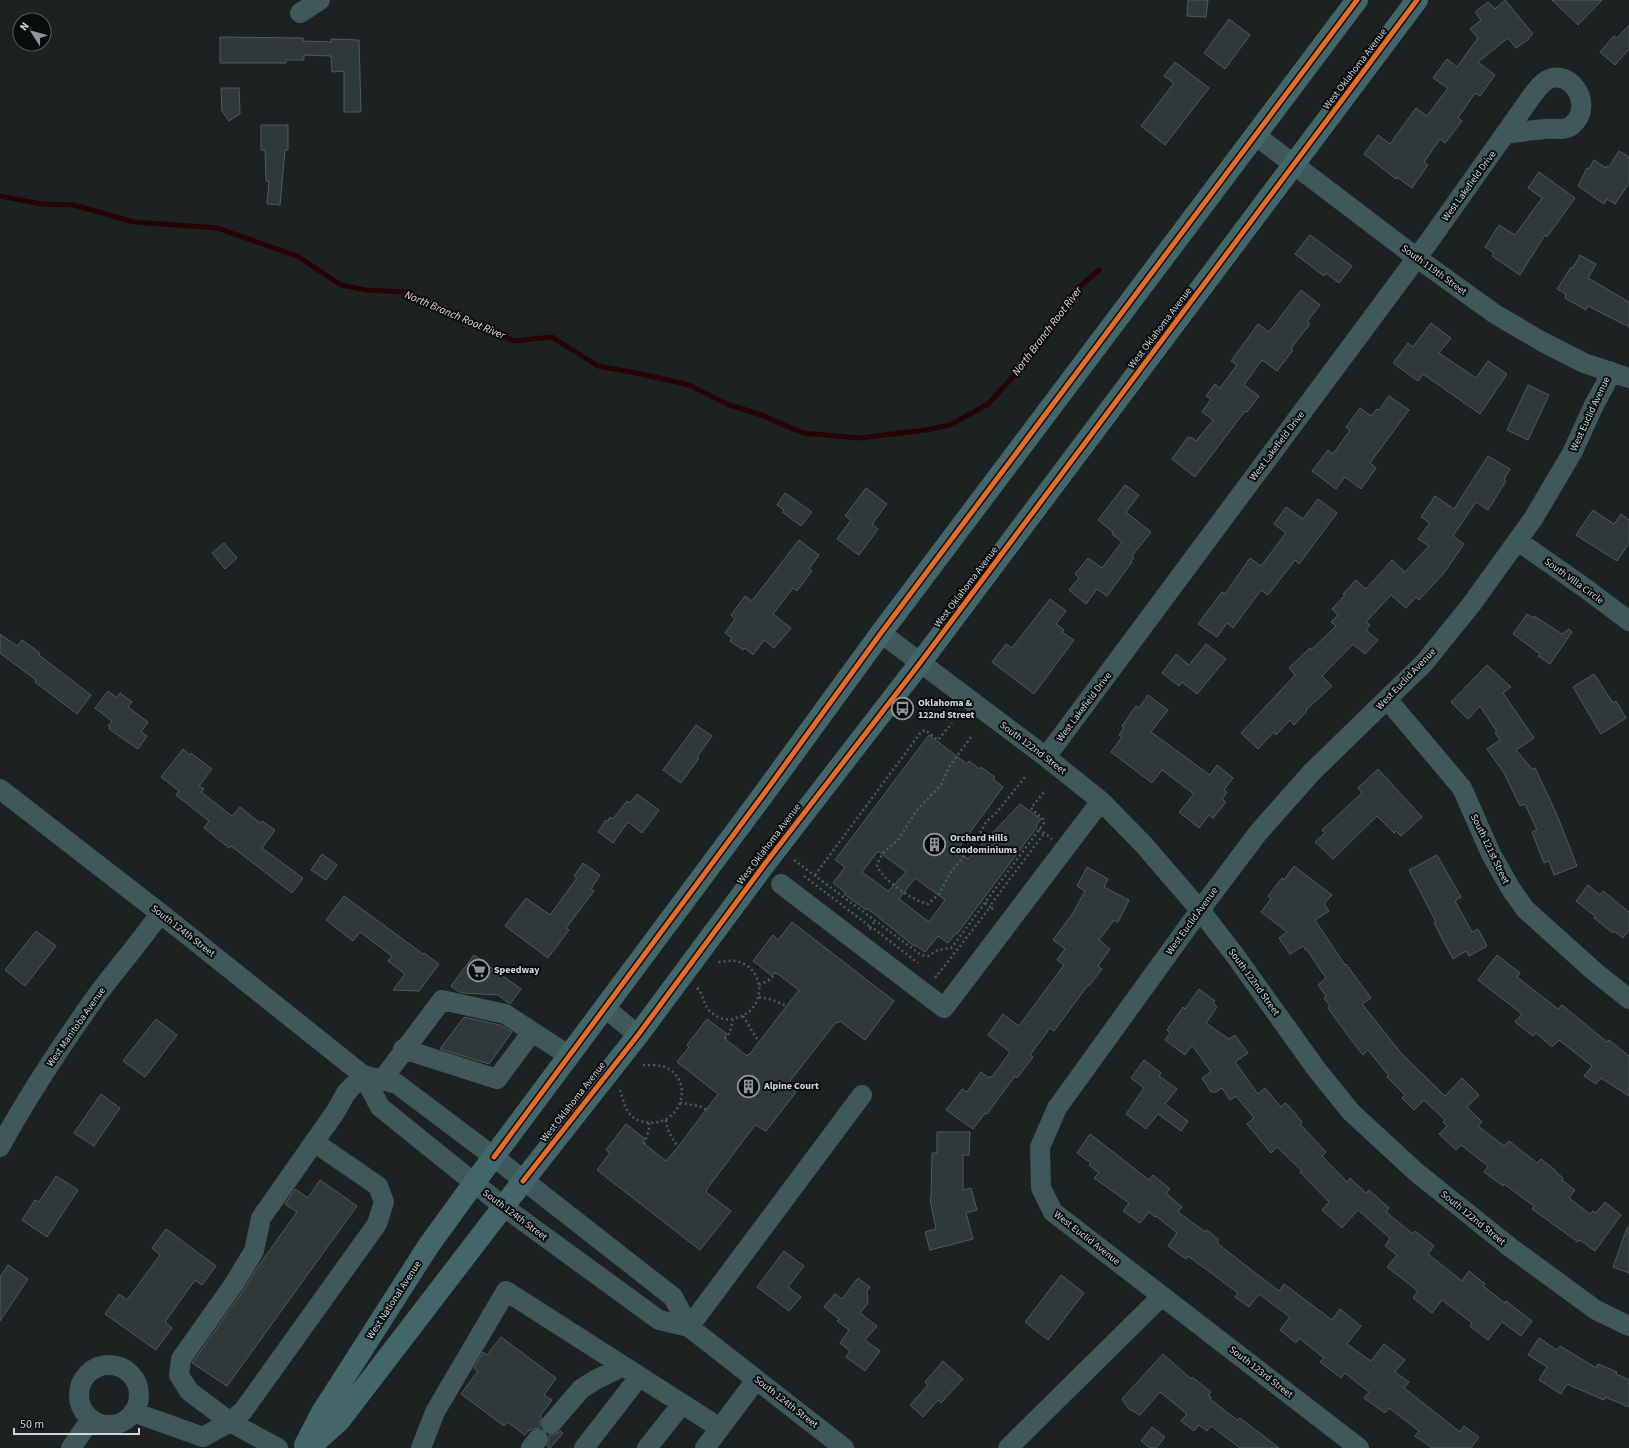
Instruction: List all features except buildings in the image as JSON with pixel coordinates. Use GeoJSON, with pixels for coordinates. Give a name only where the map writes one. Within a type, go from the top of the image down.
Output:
{"type":"FeatureCollection","features":[{"type":"Feature","properties":{"kind":"main road"},"geometry":{"type":"LineString","coordinates":[[494,1157],[568,1055],[763,795],[881,633],[1357,0]]}},
{"type":"Feature","properties":{"kind":"main road","name":"West Oklahoma Avenue"},"geometry":{"type":"LineString","coordinates":[[523,1181],[638,1035],[764,865],[920,663],[1418,0]]}},
{"type":"Feature","properties":{"kind":"main road","name":"West National Avenue"},"geometry":{"type":"LineString","coordinates":[[303,1448],[321,1414],[429,1245],[494,1157]]}},
{"type":"Feature","properties":{"kind":"main road"},"geometry":{"type":"LineString","coordinates":[[309,1448],[339,1422],[523,1181]]}},
{"type":"Feature","properties":{"kind":"street"},"geometry":{"type":"LineString","coordinates":[[300,13],[320,0]]}},
{"type":"Feature","properties":{"kind":"street","name":"West Lakefield Drive"},"geometry":{"type":"LineString","coordinates":[[1046,757],[1417,258],[1506,134]]}},
{"type":"Feature","properties":{"kind":"street","name":"South 119th Street"},"geometry":{"type":"LineString","coordinates":[[1255,135],[1417,258],[1495,314],[1584,363],[1629,378]]}},
{"type":"Feature","properties":{"kind":"street","name":"West Euclid Avenue"},"geometry":{"type":"LineString","coordinates":[[1162,1296],[1053,1212],[1041,1188],[1040,1147],[1057,1108],[1258,832],[1312,772],[1424,663],[1471,605],[1533,519],[1572,453],[1610,372]]}},
{"type":"Feature","properties":{"kind":"street","name":"South Villa Circle"},"geometry":{"type":"LineString","coordinates":[[1518,541],[1629,621]]}},
{"type":"Feature","properties":{"kind":"street","name":"South 122nd Street"},"geometry":{"type":"LineString","coordinates":[[881,633],[1046,757],[1101,801],[1144,845],[1200,910],[1234,954],[1317,1070],[1351,1112],[1416,1172],[1511,1248],[1596,1310],[1629,1326]]}},
{"type":"Feature","properties":{"kind":"street","name":"South 121st Street"},"geometry":{"type":"LineString","coordinates":[[1387,699],[1462,788],[1491,854],[1510,889],[1526,909],[1595,972],[1628,997]]}},
{"type":"Feature","properties":{"kind":"street","name":"South 124th Street"},"geometry":{"type":"LineString","coordinates":[[0,789],[373,1077],[397,1084],[673,1296],[689,1327],[844,1448]]}},
{"type":"Feature","properties":{"kind":"street"},"geometry":{"type":"LineString","coordinates":[[781,884],[944,1008],[1101,801]]}},
{"type":"Feature","properties":{"kind":"street","name":"West Manitoba Avenue"},"geometry":{"type":"LineString","coordinates":[[0,1147],[24,1104],[92,1003],[160,913]]}},
{"type":"Feature","properties":{"kind":"street"},"geometry":{"type":"LineString","coordinates":[[278,1448],[230,1422],[189,1391],[179,1375],[181,1359],[234,1284],[254,1251],[261,1218],[336,1111],[346,1093],[373,1077],[403,1049],[442,1000],[505,1014],[568,1055]]}},
{"type":"Feature","properties":{"kind":"street"},"geometry":{"type":"LineString","coordinates":[[604,1007],[638,1035]]}},
{"type":"Feature","properties":{"kind":"street"},"geometry":{"type":"LineString","coordinates":[[403,1049],[497,1079],[532,1032]]}},
{"type":"Feature","properties":{"kind":"street","name":"South 124th Street"},"geometry":{"type":"LineString","coordinates":[[373,1077],[380,1107],[504,1207],[659,1320],[689,1327]]}},
{"type":"Feature","properties":{"kind":"street"},"geometry":{"type":"LineString","coordinates":[[689,1327],[862,1095]]}},
{"type":"Feature","properties":{"kind":"street"},"geometry":{"type":"LineString","coordinates":[[133,1412],[203,1437],[230,1422],[243,1411],[378,1224],[384,1202],[378,1186],[314,1142]]}},
{"type":"Feature","properties":{"kind":"street"},"geometry":{"type":"LineString","coordinates":[[422,1448],[435,1412],[506,1291],[720,1428]]}},
{"type":"Feature","properties":{"kind":"street"},"geometry":{"type":"LineString","coordinates":[[1008,1448],[1162,1296]]}},
{"type":"Feature","properties":{"kind":"street","name":"South 123rd Street"},"geometry":{"type":"LineString","coordinates":[[1162,1296],[1359,1448]]}},
{"type":"Feature","properties":{"kind":"street"},"geometry":{"type":"LineString","coordinates":[[103,1366],[118,1367],[131,1374],[139,1393],[138,1403],[127,1419],[109,1425],[91,1419],[81,1404],[79,1394],[81,1385],[86,1376],[94,1369],[103,1366]]}},
{"type":"Feature","properties":{"kind":"street"},"geometry":{"type":"LineString","coordinates":[[540,1437],[581,1389],[622,1366]]}},
{"type":"Feature","properties":{"kind":"street"},"geometry":{"type":"LineString","coordinates":[[584,1448],[639,1377]]}},
{"type":"Feature","properties":{"kind":"street"},"geometry":{"type":"LineString","coordinates":[[705,1448],[756,1380]]}},
{"type":"Feature","properties":{"kind":"street"},"geometry":{"type":"LineString","coordinates":[[647,1448],[682,1404]]}},
{"type":"Feature","properties":{"kind":"street"},"geometry":{"type":"LineString","coordinates":[[71,1448],[91,1419]]}},
{"type":"Feature","properties":{"kind":"path"},"geometry":{"type":"LineString","coordinates":[[815,875],[922,732],[925,730],[928,731],[938,740],[952,723]]}},
{"type":"Feature","properties":{"kind":"path"},"geometry":{"type":"LineString","coordinates":[[971,737],[949,767],[941,785],[917,810],[904,832],[879,860],[877,866],[884,876],[914,900],[928,904],[939,894],[951,872],[974,844],[986,822],[997,812],[1025,777]]}},
{"type":"Feature","properties":{"kind":"path"},"geometry":{"type":"LineString","coordinates":[[794,860],[921,955],[928,956],[938,950],[951,948],[1044,823],[1044,820],[1031,808],[1044,792]]}},
{"type":"Feature","properties":{"kind":"path"},"geometry":{"type":"LineString","coordinates":[[992,909],[992,903],[1043,835],[1046,834],[1039,830]]}},
{"type":"Feature","properties":{"kind":"path"},"geometry":{"type":"LineString","coordinates":[[804,876],[868,925],[869,929]]}},
{"type":"Feature","properties":{"kind":"path"},"geometry":{"type":"LineString","coordinates":[[985,903],[992,909]]}},
{"type":"Feature","properties":{"kind":"path"},"geometry":{"type":"LineString","coordinates":[[930,972],[936,977],[988,910],[992,909]]}},
{"type":"Feature","properties":{"kind":"path"},"geometry":{"type":"LineString","coordinates":[[869,929],[875,921]]}},
{"type":"Feature","properties":{"kind":"path"},"geometry":{"type":"LineString","coordinates":[[869,929],[873,928],[924,968]]}},
{"type":"Feature","properties":{"kind":"path"},"geometry":{"type":"LineString","coordinates":[[697,988],[701,992],[705,1005],[719,1018],[733,1019],[744,1016],[752,1010],[759,997],[759,985],[750,968],[744,964],[734,961],[716,962]]}},
{"type":"Feature","properties":{"kind":"path"},"geometry":{"type":"LineString","coordinates":[[759,985],[769,980],[776,973]]}},
{"type":"Feature","properties":{"kind":"path"},"geometry":{"type":"LineString","coordinates":[[759,997],[774,1000],[787,1006]]}},
{"type":"Feature","properties":{"kind":"path"},"geometry":{"type":"LineString","coordinates":[[744,1016],[759,1042]]}},
{"type":"Feature","properties":{"kind":"path"},"geometry":{"type":"LineString","coordinates":[[725,1039],[730,1032],[733,1019]]}},
{"type":"Feature","properties":{"kind":"path"},"geometry":{"type":"LineString","coordinates":[[620,1090],[629,1113],[634,1118],[649,1123],[666,1120],[674,1115],[682,1097],[677,1077],[670,1070],[661,1066],[640,1065]]}},
{"type":"Feature","properties":{"kind":"path"},"geometry":{"type":"LineString","coordinates":[[680,1103],[699,1106],[707,1110]]}},
{"type":"Feature","properties":{"kind":"path"},"geometry":{"type":"LineString","coordinates":[[666,1120],[667,1127],[678,1147]]}},
{"type":"Feature","properties":{"kind":"path"},"geometry":{"type":"LineString","coordinates":[[644,1144],[649,1130],[649,1123]]}},
{"type":"Feature","properties":{"kind":"waterway","name":"North Branch Root River"},"geometry":{"type":"LineString","coordinates":[[0,196],[41,204],[74,205],[134,222],[217,228],[297,256],[341,285],[366,290],[404,292],[514,341],[552,337],[598,366],[689,385],[727,404],[761,415],[803,433],[859,438],[926,430],[950,425],[988,404],[1023,366],[1076,290],[1099,270]]}},
{"type":"Feature","properties":{"kind":"cycle path"},"geometry":{"type":"LineString","coordinates":[[494,1157],[763,795],[881,633],[1357,0]]}},
{"type":"Feature","properties":{"kind":"cycle path"},"geometry":{"type":"LineString","coordinates":[[523,1181],[638,1035],[764,865],[920,663],[1417,0]]}},
{"type":"Feature","properties":{"kind":"place","name":"Oklahoma & 122nd Street"},"geometry":{"type":"Point","coordinates":[903,709]}},
{"type":"Feature","properties":{"kind":"place","name":"Orchard Hills Condominiums"},"geometry":{"type":"Point","coordinates":[935,844]}},
{"type":"Feature","properties":{"kind":"place","name":"Speedway"},"geometry":{"type":"Point","coordinates":[479,970]}},
{"type":"Feature","properties":{"kind":"place","name":"Alpine Court"},"geometry":{"type":"Point","coordinates":[748,1086]}}]}
